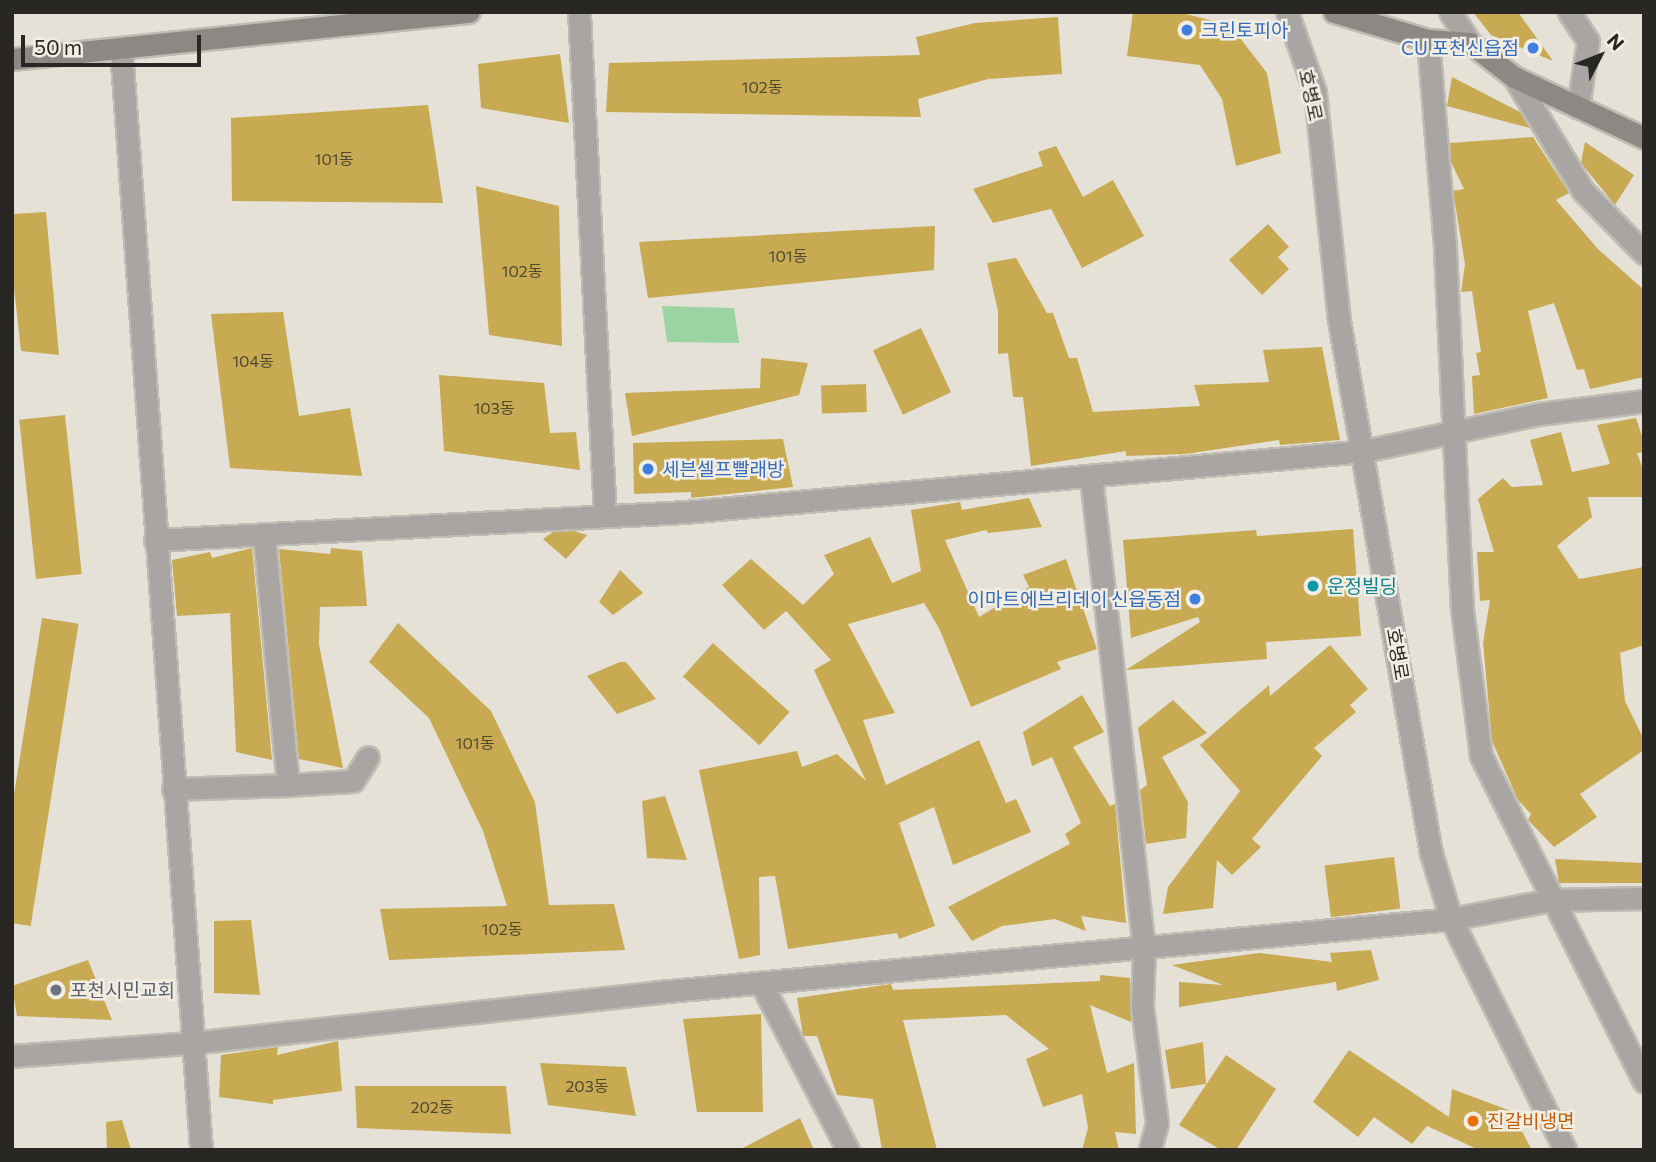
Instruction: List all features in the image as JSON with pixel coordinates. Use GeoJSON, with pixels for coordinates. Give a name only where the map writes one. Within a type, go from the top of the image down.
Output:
{"type":"FeatureCollection","features":[{"type":"Feature","properties":{"kind":"main road"},"geometry":{"type":"LineString","coordinates":[[12,59],[468,12]]}},
{"type":"Feature","properties":{"kind":"main road"},"geometry":{"type":"LineString","coordinates":[[1334,12],[1427,40],[1470,43],[1514,77],[1644,138]]}},
{"type":"Feature","properties":{"kind":"street"},"geometry":{"type":"LineString","coordinates":[[579,12],[606,516]]}},
{"type":"Feature","properties":{"kind":"street","name":"호병로"},"geometry":{"type":"LineString","coordinates":[[1287,12],[1315,92],[1339,320],[1432,853],[1451,919],[1565,1150]]}},
{"type":"Feature","properties":{"kind":"street"},"geometry":{"type":"LineString","coordinates":[[1450,12],[1470,43]]}},
{"type":"Feature","properties":{"kind":"street"},"geometry":{"type":"LineString","coordinates":[[1569,12],[1588,41],[1578,107]]}},
{"type":"Feature","properties":{"kind":"street"},"geometry":{"type":"LineString","coordinates":[[1427,40],[1456,433],[1462,609],[1481,756],[1644,1081]]}},
{"type":"Feature","properties":{"kind":"street"},"geometry":{"type":"LineString","coordinates":[[121,49],[191,1043],[201,1150]]}},
{"type":"Feature","properties":{"kind":"street"},"geometry":{"type":"LineString","coordinates":[[1514,77],[1583,191],[1644,253]]}},
{"type":"Feature","properties":{"kind":"street"},"geometry":{"type":"LineString","coordinates":[[155,540],[606,516],[1364,452],[1538,414],[1644,401]]}},
{"type":"Feature","properties":{"kind":"street"},"geometry":{"type":"LineString","coordinates":[[1091,477],[1144,948],[1142,1006],[1157,1123],[1150,1150]]}},
{"type":"Feature","properties":{"kind":"street"},"geometry":{"type":"LineString","coordinates":[[264,534],[288,785]]}},
{"type":"Feature","properties":{"kind":"street"},"geometry":{"type":"LineString","coordinates":[[173,789],[353,781],[368,757]]}},
{"type":"Feature","properties":{"kind":"street"},"geometry":{"type":"LineString","coordinates":[[12,1056],[191,1043],[761,983],[1451,919],[1551,900],[1644,898]]}},
{"type":"Feature","properties":{"kind":"street"},"geometry":{"type":"LineString","coordinates":[[761,983],[848,1150]]}},
{"type":"Feature","properties":{"kind":"green space"},"geometry":{"type":"Polygon","coordinates":[[[662,306],[734,308],[739,343],[667,342],[662,306]]]}},
{"type":"Feature","properties":{"kind":"building"},"geometry":{"type":"Polygon","coordinates":[[[1133,12],[1178,12],[1230,25],[1267,73],[1281,153],[1236,166],[1222,99],[1200,65],[1127,56],[1133,12]]]}},
{"type":"Feature","properties":{"kind":"building","name":"CU 포천신읍점"},"geometry":{"type":"Polygon","coordinates":[[[1473,12],[1518,12],[1553,61],[1491,35],[1473,12]]]}},
{"type":"Feature","properties":{"kind":"building"},"geometry":{"type":"Polygon","coordinates":[[[1058,17],[1062,74],[988,79],[918,99],[921,117],[606,112],[609,63],[920,55],[916,37],[975,23],[1058,17]]]}},
{"type":"Feature","properties":{"kind":"building"},"geometry":{"type":"Polygon","coordinates":[[[560,54],[569,123],[481,108],[478,64],[560,54]]]}},
{"type":"Feature","properties":{"kind":"building"},"geometry":{"type":"Polygon","coordinates":[[[1452,77],[1520,112],[1530,128],[1447,106],[1452,77]]]}},
{"type":"Feature","properties":{"kind":"building"},"geometry":{"type":"Polygon","coordinates":[[[428,105],[443,203],[232,201],[231,118],[428,105]]]}},
{"type":"Feature","properties":{"kind":"building"},"geometry":{"type":"Polygon","coordinates":[[[1533,137],[1569,193],[1556,200],[1598,249],[1644,290],[1644,377],[1590,389],[1584,369],[1577,370],[1554,303],[1528,311],[1548,398],[1474,414],[1472,376],[1480,375],[1476,353],[1481,352],[1472,291],[1461,292],[1465,264],[1453,191],[1464,189],[1451,162],[1450,143],[1533,137]]]}},
{"type":"Feature","properties":{"kind":"building"},"geometry":{"type":"Polygon","coordinates":[[[1585,142],[1634,175],[1615,205],[1581,163],[1585,142]]]}},
{"type":"Feature","properties":{"kind":"building"},"geometry":{"type":"Polygon","coordinates":[[[1056,146],[1083,197],[1113,180],[1144,236],[1082,268],[1051,209],[993,223],[973,189],[1043,166],[1038,152],[1056,146]]]}},
{"type":"Feature","properties":{"kind":"building"},"geometry":{"type":"Polygon","coordinates":[[[476,186],[559,206],[562,346],[489,335],[476,186]]]}},
{"type":"Feature","properties":{"kind":"building"},"geometry":{"type":"Polygon","coordinates":[[[46,212],[59,355],[21,351],[12,270],[12,214],[46,212]]]}},
{"type":"Feature","properties":{"kind":"building"},"geometry":{"type":"Polygon","coordinates":[[[1268,224],[1289,247],[1278,257],[1289,269],[1262,295],[1229,260],[1268,224]]]}},
{"type":"Feature","properties":{"kind":"building"},"geometry":{"type":"Polygon","coordinates":[[[935,226],[934,270],[648,298],[639,242],[935,226]]]}},
{"type":"Feature","properties":{"kind":"building"},"geometry":{"type":"Polygon","coordinates":[[[1016,258],[1047,313],[1053,313],[1069,358],[1077,358],[1093,412],[1200,406],[1194,385],[1269,382],[1263,350],[1322,347],[1340,440],[1280,445],[1279,440],[1186,454],[1126,456],[1126,451],[1031,466],[1023,397],[1013,397],[1008,353],[998,354],[998,311],[987,263],[1016,258]]]}},
{"type":"Feature","properties":{"kind":"building"},"geometry":{"type":"Polygon","coordinates":[[[283,312],[299,416],[350,408],[362,476],[230,468],[211,314],[283,312]]]}},
{"type":"Feature","properties":{"kind":"building"},"geometry":{"type":"Polygon","coordinates":[[[921,328],[951,392],[903,415],[873,350],[921,328]]]}},
{"type":"Feature","properties":{"kind":"building"},"geometry":{"type":"Polygon","coordinates":[[[761,358],[808,363],[799,395],[632,436],[625,393],[760,388],[761,358]]]}},
{"type":"Feature","properties":{"kind":"building"},"geometry":{"type":"Polygon","coordinates":[[[439,375],[544,383],[550,433],[576,432],[580,470],[444,451],[439,375]]]}},
{"type":"Feature","properties":{"kind":"building"},"geometry":{"type":"Polygon","coordinates":[[[866,384],[867,412],[822,414],[821,386],[866,384]]]}},
{"type":"Feature","properties":{"kind":"building"},"geometry":{"type":"Polygon","coordinates":[[[65,415],[82,574],[36,579],[19,420],[65,415]]]}},
{"type":"Feature","properties":{"kind":"building"},"geometry":{"type":"Polygon","coordinates":[[[1636,418],[1644,442],[1644,452],[1637,453],[1644,472],[1644,497],[1588,497],[1592,517],[1557,546],[1579,579],[1644,567],[1644,645],[1620,653],[1625,701],[1644,740],[1644,750],[1580,794],[1597,817],[1554,847],[1528,820],[1531,814],[1518,800],[1492,741],[1483,643],[1490,600],[1480,601],[1477,552],[1494,552],[1478,499],[1503,478],[1512,487],[1543,485],[1530,440],[1561,432],[1572,472],[1610,464],[1597,425],[1636,418]]]}},
{"type":"Feature","properties":{"kind":"building"},"geometry":{"type":"Polygon","coordinates":[[[783,439],[793,487],[691,498],[691,492],[634,494],[633,443],[783,439]]]}},
{"type":"Feature","properties":{"kind":"building"},"geometry":{"type":"Polygon","coordinates":[[[1029,498],[1042,527],[988,533],[986,530],[945,540],[979,617],[1029,587],[1023,575],[1066,559],[1097,649],[1057,662],[1061,669],[971,707],[939,628],[924,603],[848,624],[895,713],[863,720],[886,785],[979,740],[1006,803],[1016,799],[1031,832],[953,865],[934,807],[899,823],[935,926],[899,939],[897,933],[788,949],[775,876],[759,877],[760,955],[739,959],[699,770],[797,751],[802,767],[837,754],[866,781],[814,670],[831,660],[786,611],[764,630],[722,585],[751,559],[803,605],[834,574],[824,555],[870,537],[892,583],[921,571],[911,510],[960,502],[962,510],[1029,498]]]}},
{"type":"Feature","properties":{"kind":"building","name":"이마트에브리데이 신읍동점"},"geometry":{"type":"Polygon","coordinates":[[[1353,529],[1361,636],[1266,642],[1267,659],[1126,670],[1200,622],[1198,617],[1131,638],[1123,540],[1256,530],[1257,536],[1353,529]]]}},
{"type":"Feature","properties":{"kind":"building"},"geometry":{"type":"Polygon","coordinates":[[[574,531],[587,535],[566,559],[543,539],[553,532],[574,531]]]}},
{"type":"Feature","properties":{"kind":"building"},"geometry":{"type":"Polygon","coordinates":[[[252,548],[272,760],[236,752],[230,613],[177,616],[172,560],[210,552],[212,558],[252,548]]]}},
{"type":"Feature","properties":{"kind":"building"},"geometry":{"type":"Polygon","coordinates":[[[331,548],[362,551],[367,606],[320,607],[319,644],[343,768],[299,759],[279,549],[330,554],[331,548]]]}},
{"type":"Feature","properties":{"kind":"building"},"geometry":{"type":"Polygon","coordinates":[[[620,570],[643,593],[613,615],[599,602],[620,570]]]}},
{"type":"Feature","properties":{"kind":"building"},"geometry":{"type":"Polygon","coordinates":[[[42,618],[79,624],[31,926],[12,923],[12,807],[42,618]]]}},
{"type":"Feature","properties":{"kind":"building"},"geometry":{"type":"Polygon","coordinates":[[[398,623],[491,711],[535,802],[549,905],[614,904],[625,950],[389,960],[380,909],[507,906],[483,831],[429,718],[369,662],[398,623]]]}},
{"type":"Feature","properties":{"kind":"building"},"geometry":{"type":"Polygon","coordinates":[[[713,643],[790,712],[759,745],[683,676],[713,643]]]}},
{"type":"Feature","properties":{"kind":"building"},"geometry":{"type":"Polygon","coordinates":[[[1330,645],[1368,689],[1350,705],[1356,712],[1314,748],[1322,756],[1252,839],[1261,847],[1232,875],[1217,860],[1213,908],[1163,914],[1168,887],[1240,791],[1200,745],[1269,685],[1270,696],[1330,645]]]}},
{"type":"Feature","properties":{"kind":"building"},"geometry":{"type":"Polygon","coordinates":[[[626,662],[656,699],[617,714],[587,676],[626,662]]]}},
{"type":"Feature","properties":{"kind":"building"},"geometry":{"type":"Polygon","coordinates":[[[1082,695],[1104,732],[1073,747],[1110,806],[1115,804],[1126,923],[1081,916],[1086,931],[1055,919],[1002,926],[972,941],[948,907],[1070,844],[1065,834],[1081,823],[1052,757],[1032,766],[1023,732],[1082,695]]]}},
{"type":"Feature","properties":{"kind":"building"},"geometry":{"type":"Polygon","coordinates":[[[1173,700],[1207,733],[1162,757],[1188,802],[1186,838],[1146,844],[1140,790],[1147,785],[1138,728],[1173,700]]]}},
{"type":"Feature","properties":{"kind":"building"},"geometry":{"type":"Polygon","coordinates":[[[665,796],[687,860],[647,858],[642,801],[665,796]]]}},
{"type":"Feature","properties":{"kind":"building"},"geometry":{"type":"Polygon","coordinates":[[[1394,857],[1400,909],[1331,917],[1325,866],[1394,857]]]}},
{"type":"Feature","properties":{"kind":"building"},"geometry":{"type":"Polygon","coordinates":[[[1555,859],[1644,863],[1644,883],[1559,883],[1555,859]]]}},
{"type":"Feature","properties":{"kind":"building"},"geometry":{"type":"Polygon","coordinates":[[[251,920],[260,995],[214,993],[214,921],[251,920]]]}},
{"type":"Feature","properties":{"kind":"building"},"geometry":{"type":"Polygon","coordinates":[[[1371,950],[1379,980],[1337,991],[1336,982],[1179,1007],[1179,982],[1223,985],[1172,965],[1259,953],[1332,962],[1330,953],[1371,950]]]}},
{"type":"Feature","properties":{"kind":"building","name":"포천시민교회"},"geometry":{"type":"Polygon","coordinates":[[[88,960],[112,1020],[17,1016],[12,986],[88,960]]]}},
{"type":"Feature","properties":{"kind":"building"},"geometry":{"type":"Polygon","coordinates":[[[1100,975],[1130,978],[1131,1022],[1090,1005],[1107,1073],[1134,1063],[1136,1134],[1115,1132],[1119,1150],[1082,1150],[1088,1128],[1082,1094],[1043,1107],[1026,1059],[1049,1049],[1006,1015],[903,1020],[937,1150],[882,1150],[873,1099],[837,1095],[817,1036],[803,1036],[797,998],[891,984],[893,990],[1100,981],[1100,975]]]}},
{"type":"Feature","properties":{"kind":"building"},"geometry":{"type":"Polygon","coordinates":[[[761,1014],[763,1112],[697,1112],[683,1019],[761,1014]]]}},
{"type":"Feature","properties":{"kind":"building"},"geometry":{"type":"Polygon","coordinates":[[[338,1041],[342,1091],[273,1100],[273,1104],[219,1097],[221,1055],[278,1047],[277,1055],[338,1041]]]}},
{"type":"Feature","properties":{"kind":"building"},"geometry":{"type":"Polygon","coordinates":[[[1203,1042],[1206,1084],[1171,1089],[1165,1050],[1203,1042]]]}},
{"type":"Feature","properties":{"kind":"building"},"geometry":{"type":"Polygon","coordinates":[[[1349,1050],[1449,1117],[1452,1089],[1511,1111],[1532,1150],[1479,1150],[1427,1126],[1412,1144],[1374,1117],[1358,1137],[1313,1102],[1349,1050]]]}},
{"type":"Feature","properties":{"kind":"building"},"geometry":{"type":"Polygon","coordinates":[[[1226,1055],[1276,1089],[1236,1150],[1221,1150],[1179,1125],[1226,1055]]]}},
{"type":"Feature","properties":{"kind":"building"},"geometry":{"type":"Polygon","coordinates":[[[540,1063],[626,1067],[636,1116],[548,1105],[540,1063]]]}},
{"type":"Feature","properties":{"kind":"building"},"geometry":{"type":"Polygon","coordinates":[[[355,1086],[506,1086],[511,1134],[357,1128],[355,1086]]]}},
{"type":"Feature","properties":{"kind":"building"},"geometry":{"type":"Polygon","coordinates":[[[800,1118],[814,1150],[739,1150],[800,1118]]]}},
{"type":"Feature","properties":{"kind":"building"},"geometry":{"type":"Polygon","coordinates":[[[122,1120],[131,1150],[107,1150],[106,1122],[122,1120]]]}},
{"type":"Feature","properties":{"kind":"place","name":"크린토피아"},"geometry":{"type":"Point","coordinates":[1187,30]}},
{"type":"Feature","properties":{"kind":"place","name":"CU 포천신읍점"},"geometry":{"type":"Point","coordinates":[1533,48]}},
{"type":"Feature","properties":{"kind":"place","name":"세븐셀프빨래방"},"geometry":{"type":"Point","coordinates":[648,469]}},
{"type":"Feature","properties":{"kind":"place","name":"운정빌딩"},"geometry":{"type":"Point","coordinates":[1313,586]}},
{"type":"Feature","properties":{"kind":"place","name":"이마트에브리데이 신읍동점"},"geometry":{"type":"Point","coordinates":[1195,599]}},
{"type":"Feature","properties":{"kind":"place","name":"포천시민교회"},"geometry":{"type":"Point","coordinates":[56,990]}},
{"type":"Feature","properties":{"kind":"place","name":"진갈비냉면"},"geometry":{"type":"Point","coordinates":[1473,1121]}}]}
